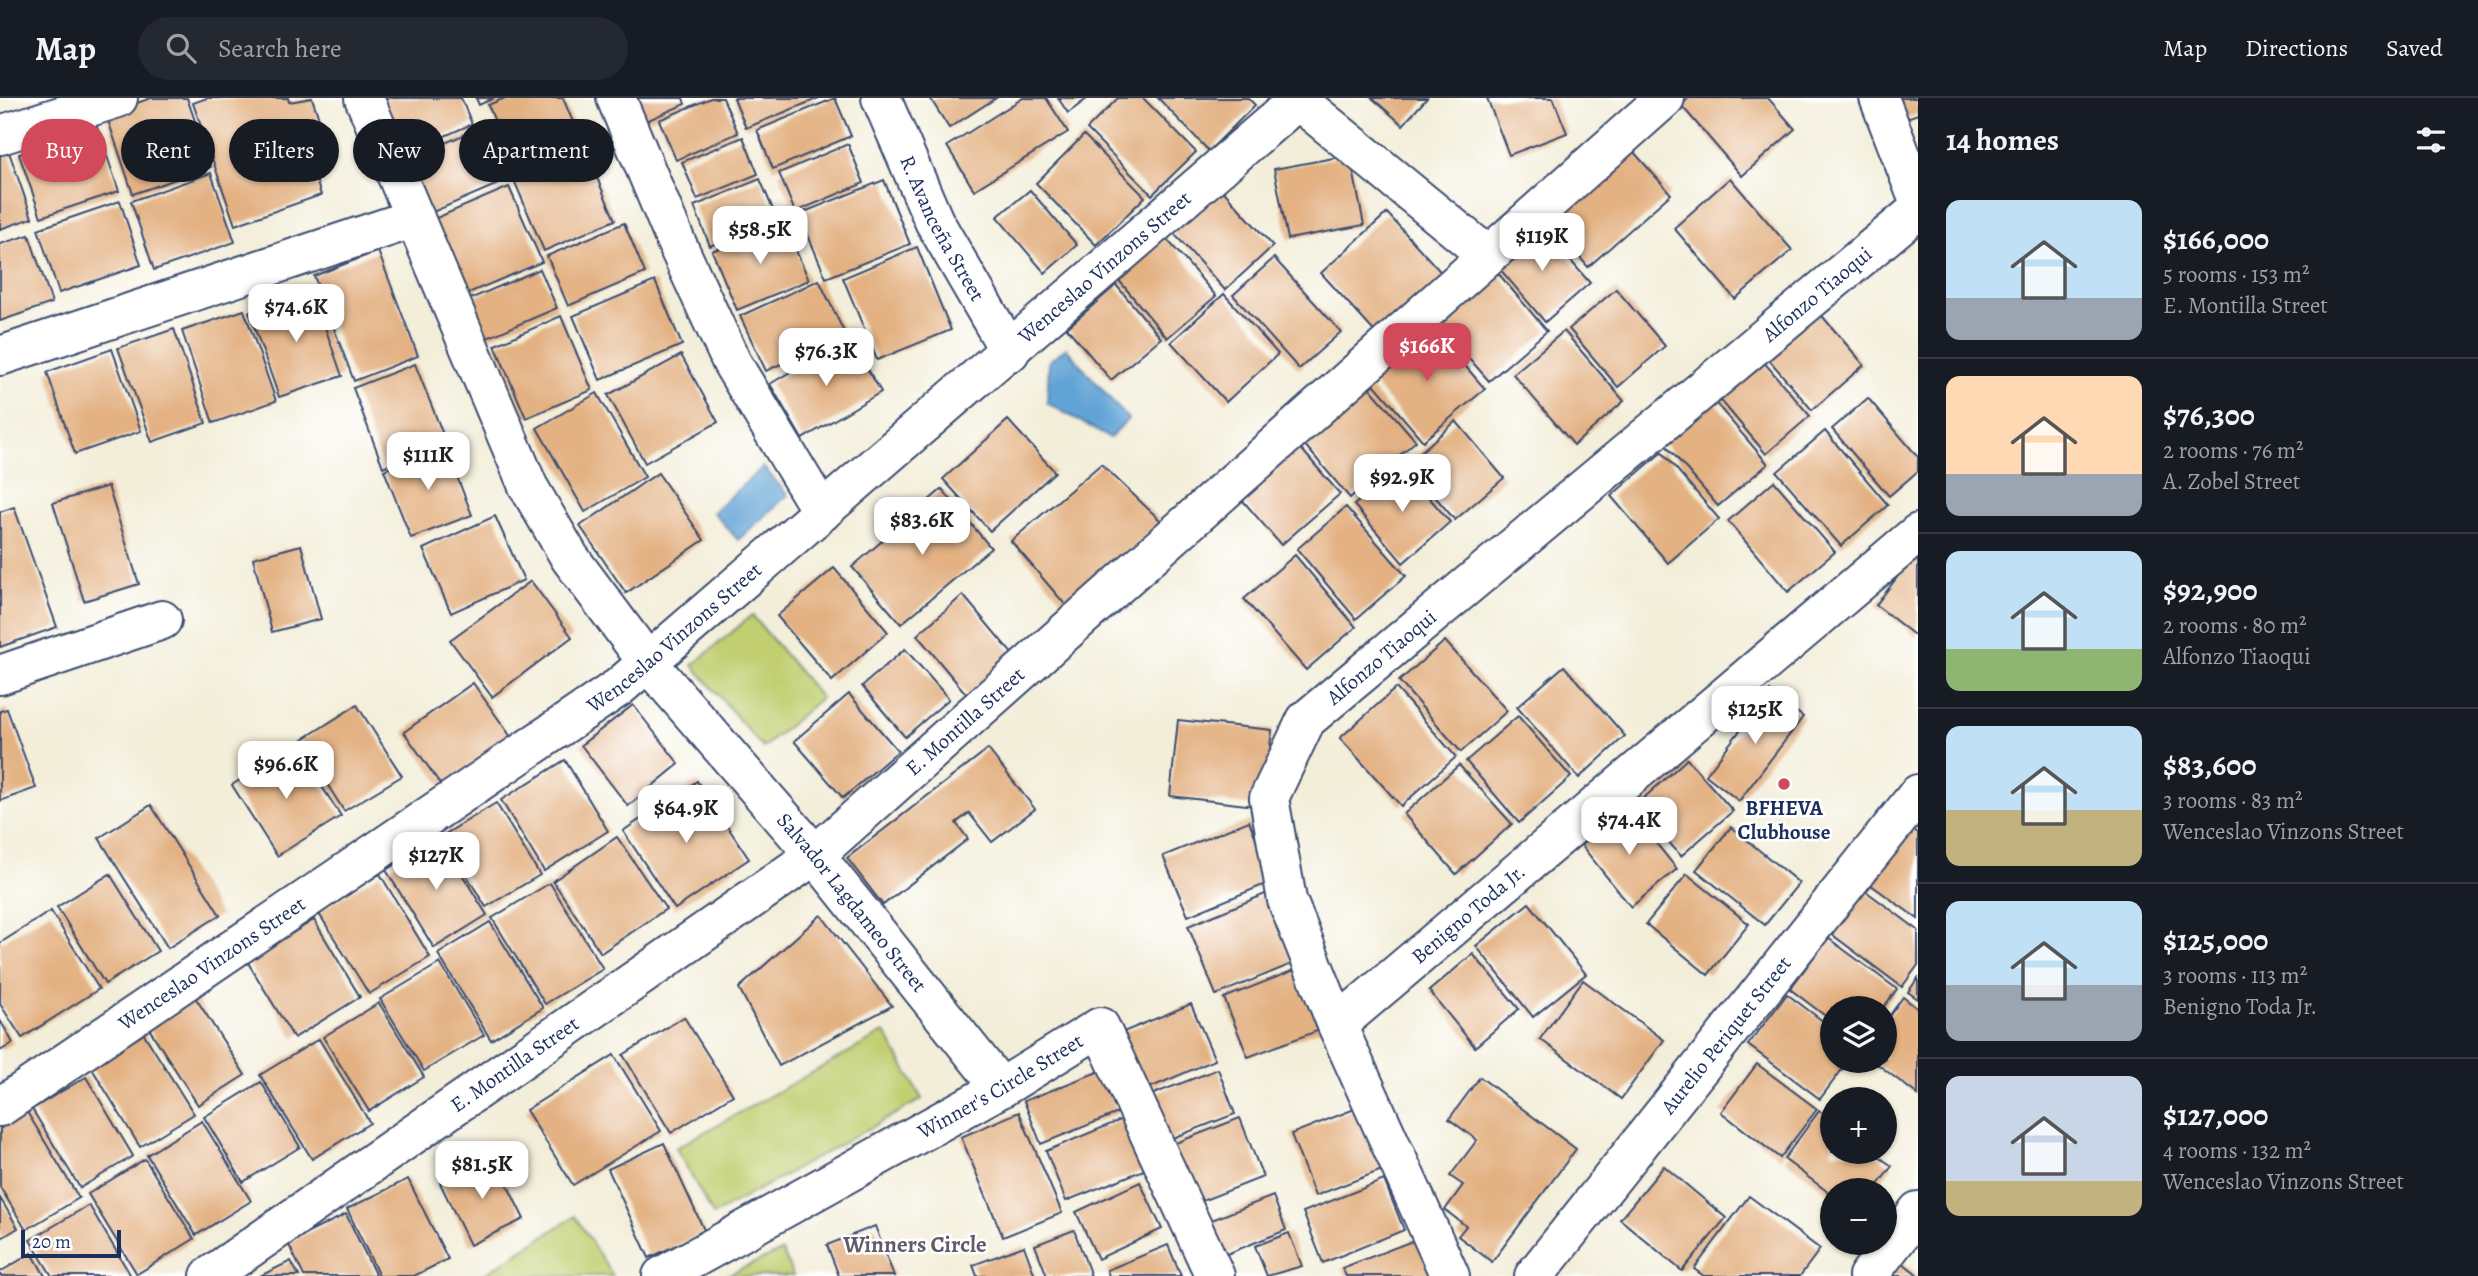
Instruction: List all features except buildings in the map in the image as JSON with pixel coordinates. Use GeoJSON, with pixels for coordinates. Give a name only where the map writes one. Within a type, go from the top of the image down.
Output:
{"type":"FeatureCollection","features":[{"type":"Feature","properties":{"kind":"street"},"geometry":{"type":"LineString","coordinates":[[0,135],[118,98]]}},
{"type":"Feature","properties":{"kind":"street","name":"Salvador Lagdameo Street"},"geometry":{"type":"LineString","coordinates":[[364,98],[528,486],[569,558],[648,663],[815,855],[1001,1088]]}},
{"type":"Feature","properties":{"kind":"street"},"geometry":{"type":"LineString","coordinates":[[616,98],[676,242],[732,363],[822,512]]}},
{"type":"Feature","properties":{"kind":"street","name":"R. Avanceña Street"},"geometry":{"type":"LineString","coordinates":[[881,98],[934,220],[1010,352]]}},
{"type":"Feature","properties":{"kind":"street","name":"E. Montilla Street"},"geometry":{"type":"LineString","coordinates":[[210,1276],[815,855],[1487,255],[1627,111],[1665,98]]}},
{"type":"Feature","properties":{"kind":"street"},"geometry":{"type":"LineString","coordinates":[[1879,98],[1918,199]]}},
{"type":"Feature","properties":{"kind":"street"},"geometry":{"type":"LineString","coordinates":[[1297,99],[1487,255]]}},
{"type":"Feature","properties":{"kind":"street","name":"Wenceslao Vinzons Street"},"geometry":{"type":"LineString","coordinates":[[0,1108],[404,836],[619,687],[1010,352],[1297,99]]}},
{"type":"Feature","properties":{"kind":"street","name":"Alfonzo Tiaoqui"},"geometry":{"type":"LineString","coordinates":[[1450,1276],[1337,1025],[1286,900],[1269,798],[1306,720],[1918,210]]}},
{"type":"Feature","properties":{"kind":"street"},"geometry":{"type":"LineString","coordinates":[[0,356],[415,218]]}},
{"type":"Feature","properties":{"kind":"street","name":"Benigno Toda Jr."},"geometry":{"type":"LineString","coordinates":[[1337,1025],[1918,533]]}},
{"type":"Feature","properties":{"kind":"street"},"geometry":{"type":"LineString","coordinates":[[0,675],[162,620]]}},
{"type":"Feature","properties":{"kind":"street","name":"Aurelio Periquet Street"},"geometry":{"type":"LineString","coordinates":[[1534,1276],[1918,794]]}},
{"type":"Feature","properties":{"kind":"street","name":"Winner's Circle Street"},"geometry":{"type":"LineString","coordinates":[[662,1276],[1001,1088],[1100,1027],[1215,1276]]}},
{"type":"Feature","properties":{"kind":"street"},"geometry":{"type":"LineString","coordinates":[[1868,1276],[1918,1211]]}},
{"type":"Feature","properties":{"kind":"green space"},"geometry":{"type":"Polygon","coordinates":[[[752,615],[821,698],[763,748],[693,665],[752,615]]]}},
{"type":"Feature","properties":{"kind":"green space"},"geometry":{"type":"Polygon","coordinates":[[[885,1032],[922,1099],[713,1215],[676,1148],[885,1032]]]}},
{"type":"Feature","properties":{"kind":"green space"},"geometry":{"type":"Polygon","coordinates":[[[575,1216],[613,1276],[482,1276],[575,1216]]]}},
{"type":"Feature","properties":{"kind":"green space"},"geometry":{"type":"Polygon","coordinates":[[[782,1251],[793,1276],[725,1276],[782,1251]]]}},
{"type":"Feature","properties":{"kind":"water"},"geometry":{"type":"Polygon","coordinates":[[[1066,348],[1128,419],[1110,438],[1047,403],[1049,361],[1066,348]]]}},
{"type":"Feature","properties":{"kind":"water"},"geometry":{"type":"Polygon","coordinates":[[[763,467],[788,495],[738,540],[713,512],[763,467]]]}},
{"type":"Feature","properties":{"kind":"place","name":"BFHEVA Clubhouse"},"geometry":{"type":"Point","coordinates":[1784,784]}},
{"type":"Feature","properties":{"kind":"district","name":"Winners Circle"},"geometry":{"type":"Point","coordinates":[915,1244]}}]}
